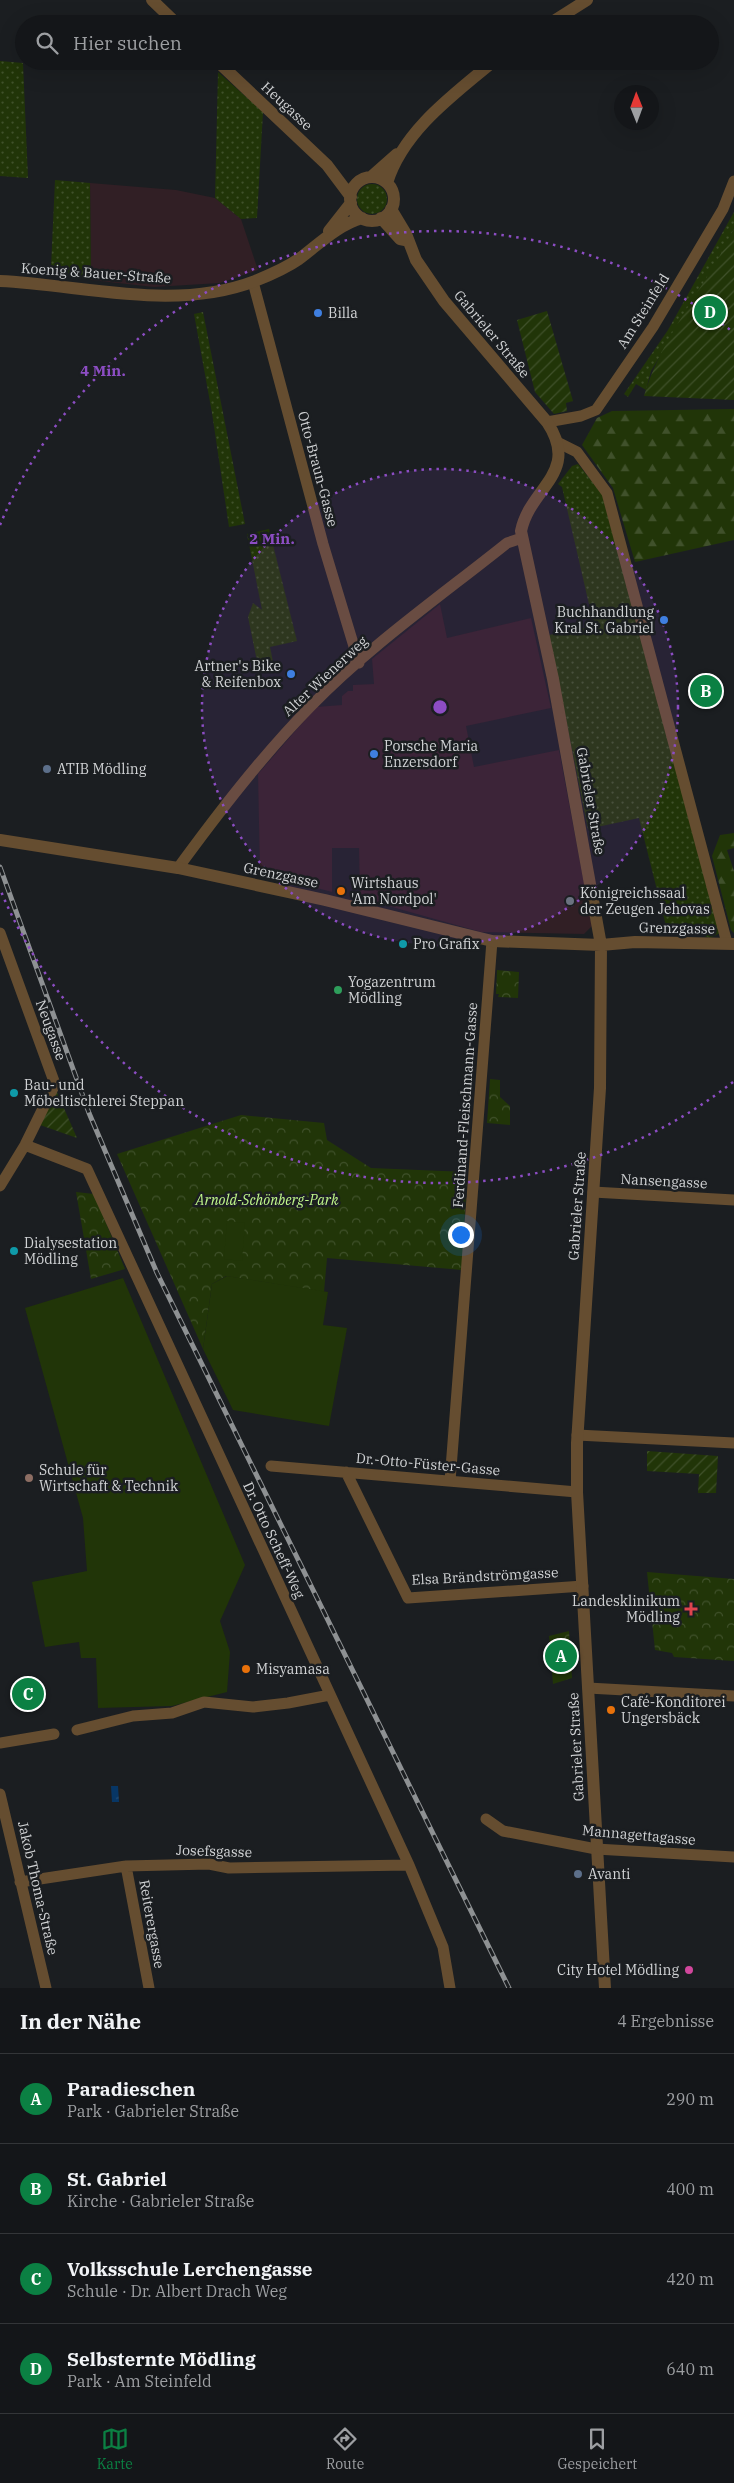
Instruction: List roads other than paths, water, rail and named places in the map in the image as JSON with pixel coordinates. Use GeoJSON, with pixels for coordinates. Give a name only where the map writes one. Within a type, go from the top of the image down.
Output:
{"type":"FeatureCollection","features":[{"type":"Feature","properties":{"kind":"street"},"geometry":{"type":"LineString","coordinates":[[152,0],[168,15]]}},
{"type":"Feature","properties":{"kind":"street"},"geometry":{"type":"LineString","coordinates":[[563,15],[587,0]]}},
{"type":"Feature","properties":{"kind":"street","name":"Heugasse"},"geometry":{"type":"LineString","coordinates":[[226,70],[334,172],[351,200]]}},
{"type":"Feature","properties":{"kind":"street"},"geometry":{"type":"LineString","coordinates":[[371,177],[382,179],[388,183],[394,196],[391,209],[381,218],[372,220],[362,218],[355,212],[351,200],[358,183],[371,177],[400,153],[446,102],[483,70]]}},
{"type":"Feature","properties":{"kind":"street"},"geometry":{"type":"LineString","coordinates":[[388,183],[400,153]]}},
{"type":"Feature","properties":{"kind":"street","name":"Heugasse"},"geometry":{"type":"LineString","coordinates":[[334,172],[358,183]]}},
{"type":"Feature","properties":{"kind":"street","name":"Am Steinfeld"},"geometry":{"type":"LineString","coordinates":[[547,422],[581,416],[596,410],[653,328],[723,209],[734,181]]}},
{"type":"Feature","properties":{"kind":"street","name":"Koenig & Bauer-Straße"},"geometry":{"type":"LineString","coordinates":[[326,237],[330,228],[351,200]]}},
{"type":"Feature","properties":{"kind":"street","name":"Gabrieler Straße"},"geometry":{"type":"LineString","coordinates":[[391,209],[406,234],[407,241],[416,260],[444,301],[547,422],[559,443],[560,456],[557,469],[523,520],[522,538],[553,679],[601,945],[600,1088],[577,1435],[577,1492],[605,1988]]}},
{"type":"Feature","properties":{"kind":"street","name":"Koenig & Bauer-Straße"},"geometry":{"type":"LineString","coordinates":[[0,281],[154,295],[219,291],[253,282],[291,264],[326,237],[362,218]]}},
{"type":"Feature","properties":{"kind":"street","name":"Gabrieler Straße"},"geometry":{"type":"LineString","coordinates":[[381,218],[400,238],[407,241]]}},
{"type":"Feature","properties":{"kind":"street","name":"Otto-Braun-Gasse"},"geometry":{"type":"LineString","coordinates":[[253,282],[323,544],[359,663]]}},
{"type":"Feature","properties":{"kind":"street","name":"Gabrieler Straße"},"geometry":{"type":"LineString","coordinates":[[559,443],[577,452],[607,493],[731,944]]}},
{"type":"Feature","properties":{"kind":"street","name":"Alter Wienerweg"},"geometry":{"type":"LineString","coordinates":[[178,868],[231,797],[312,705],[359,663],[507,543],[522,538]]}},
{"type":"Feature","properties":{"kind":"street","name":"Grenzgasse"},"geometry":{"type":"LineString","coordinates":[[0,840],[178,868],[325,900],[492,941],[601,945],[636,942],[731,944]]}},
{"type":"Feature","properties":{"kind":"street","name":"Neugasse"},"geometry":{"type":"LineString","coordinates":[[0,933],[55,1084],[25,1145],[0,1186]]}},
{"type":"Feature","properties":{"kind":"street","name":"Ferdinand-Fleischmann-Gasse"},"geometry":{"type":"LineString","coordinates":[[450,1481],[492,941]]}},
{"type":"Feature","properties":{"kind":"street","name":"Dr. Otto Scheff-Weg"},"geometry":{"type":"LineString","coordinates":[[25,1145],[87,1169],[409,1865],[443,1947],[450,1988]]}},
{"type":"Feature","properties":{"kind":"street","name":"Nansengasse"},"geometry":{"type":"LineString","coordinates":[[593,1192],[734,1200]]}},
{"type":"Feature","properties":{"kind":"street"},"geometry":{"type":"LineString","coordinates":[[577,1435],[734,1443]]}},
{"type":"Feature","properties":{"kind":"street","name":"Dr.-Otto-Füster-Gasse"},"geometry":{"type":"LineString","coordinates":[[274,1467],[577,1492]]}},
{"type":"Feature","properties":{"kind":"street","name":"Elsa Brändströmgasse"},"geometry":{"type":"LineString","coordinates":[[346,1472],[408,1598],[583,1586]]}},
{"type":"Feature","properties":{"kind":"street"},"geometry":{"type":"LineString","coordinates":[[588,1688],[734,1696]]}},
{"type":"Feature","properties":{"kind":"street"},"geometry":{"type":"LineString","coordinates":[[77,1730],[133,1716],[172,1713],[204,1702],[253,1706],[288,1703],[330,1695]]}},
{"type":"Feature","properties":{"kind":"street"},"geometry":{"type":"LineString","coordinates":[[0,1743],[54,1734]]}},
{"type":"Feature","properties":{"kind":"street","name":"Jakob Thoma-Straße"},"geometry":{"type":"LineString","coordinates":[[0,1794],[46,1988]]}},
{"type":"Feature","properties":{"kind":"street","name":"Mannagettagasse"},"geometry":{"type":"LineString","coordinates":[[486,1820],[504,1831],[596,1849],[734,1857]]}},
{"type":"Feature","properties":{"kind":"street","name":"Josefsgasse"},"geometry":{"type":"LineString","coordinates":[[20,1882],[126,1866],[209,1864],[228,1868],[409,1865]]}},
{"type":"Feature","properties":{"kind":"street","name":"Reiterergasse"},"geometry":{"type":"LineString","coordinates":[[126,1866],[149,1988]]}},
{"type":"Feature","properties":{"kind":"water"},"geometry":{"type":"Polygon","coordinates":[[[111,1786],[118,1786],[119,1802],[112,1802],[111,1786]]]}},
{"type":"Feature","properties":{"kind":"railway"},"geometry":{"type":"LineString","coordinates":[[0,867],[89,1113],[157,1273],[509,1988]]}},
{"type":"Feature","properties":{"kind":"place","name":"Selbsternte Mödling"},"geometry":{"type":"Point","coordinates":[710,312]}},
{"type":"Feature","properties":{"kind":"place","name":"Billa"},"geometry":{"type":"Point","coordinates":[318,313]}},
{"type":"Feature","properties":{"kind":"place","name":"Buchhandlung Kral St. Gabriel"},"geometry":{"type":"Point","coordinates":[664,620]}},
{"type":"Feature","properties":{"kind":"place","name":"Artner's Bike & Reifenbox"},"geometry":{"type":"Point","coordinates":[291,674]}},
{"type":"Feature","properties":{"kind":"place","name":"St. Gabriel"},"geometry":{"type":"Point","coordinates":[706,691]}},
{"type":"Feature","properties":{"kind":"place","name":"Porsche Maria Enzersdorf"},"geometry":{"type":"Point","coordinates":[374,754]}},
{"type":"Feature","properties":{"kind":"place","name":"ATIB Mödling"},"geometry":{"type":"Point","coordinates":[47,769]}},
{"type":"Feature","properties":{"kind":"place","name":"Wirtshaus 'Am Nordpol'"},"geometry":{"type":"Point","coordinates":[341,891]}},
{"type":"Feature","properties":{"kind":"place","name":"Königreichssaal der Zeugen Jehovas"},"geometry":{"type":"Point","coordinates":[570,901]}},
{"type":"Feature","properties":{"kind":"place","name":"Pro Grafix"},"geometry":{"type":"Point","coordinates":[403,944]}},
{"type":"Feature","properties":{"kind":"place","name":"Yogazentrum Mödling"},"geometry":{"type":"Point","coordinates":[338,990]}},
{"type":"Feature","properties":{"kind":"place","name":"Bau- und Möbeltischlerei Steppan"},"geometry":{"type":"Point","coordinates":[14,1093]}},
{"type":"Feature","properties":{"kind":"place","name":"Dialysestation Mödling"},"geometry":{"type":"Point","coordinates":[14,1251]}},
{"type":"Feature","properties":{"kind":"place","name":"Schule für Wirtschaft & Technik"},"geometry":{"type":"Point","coordinates":[29,1478]}},
{"type":"Feature","properties":{"kind":"place","name":"Landesklinikum Mödling"},"geometry":{"type":"Point","coordinates":[691,1609]}},
{"type":"Feature","properties":{"kind":"place","name":"Paradieschen"},"geometry":{"type":"Point","coordinates":[561,1656]}},
{"type":"Feature","properties":{"kind":"place","name":"Misyamasa"},"geometry":{"type":"Point","coordinates":[246,1669]}},
{"type":"Feature","properties":{"kind":"place","name":"Volksschule Lerchengasse"},"geometry":{"type":"Point","coordinates":[28,1694]}},
{"type":"Feature","properties":{"kind":"place","name":"Café-Konditorei Ungersbäck"},"geometry":{"type":"Point","coordinates":[611,1710]}},
{"type":"Feature","properties":{"kind":"place","name":"Avanti"},"geometry":{"type":"Point","coordinates":[578,1874]}},
{"type":"Feature","properties":{"kind":"place","name":"City Hotel Mödling"},"geometry":{"type":"Point","coordinates":[689,1970]}},
{"type":"Feature","properties":{"kind":"park label","name":"Arnold-Schönberg-Park"},"geometry":{"type":"Point","coordinates":[267,1200]}}]}
